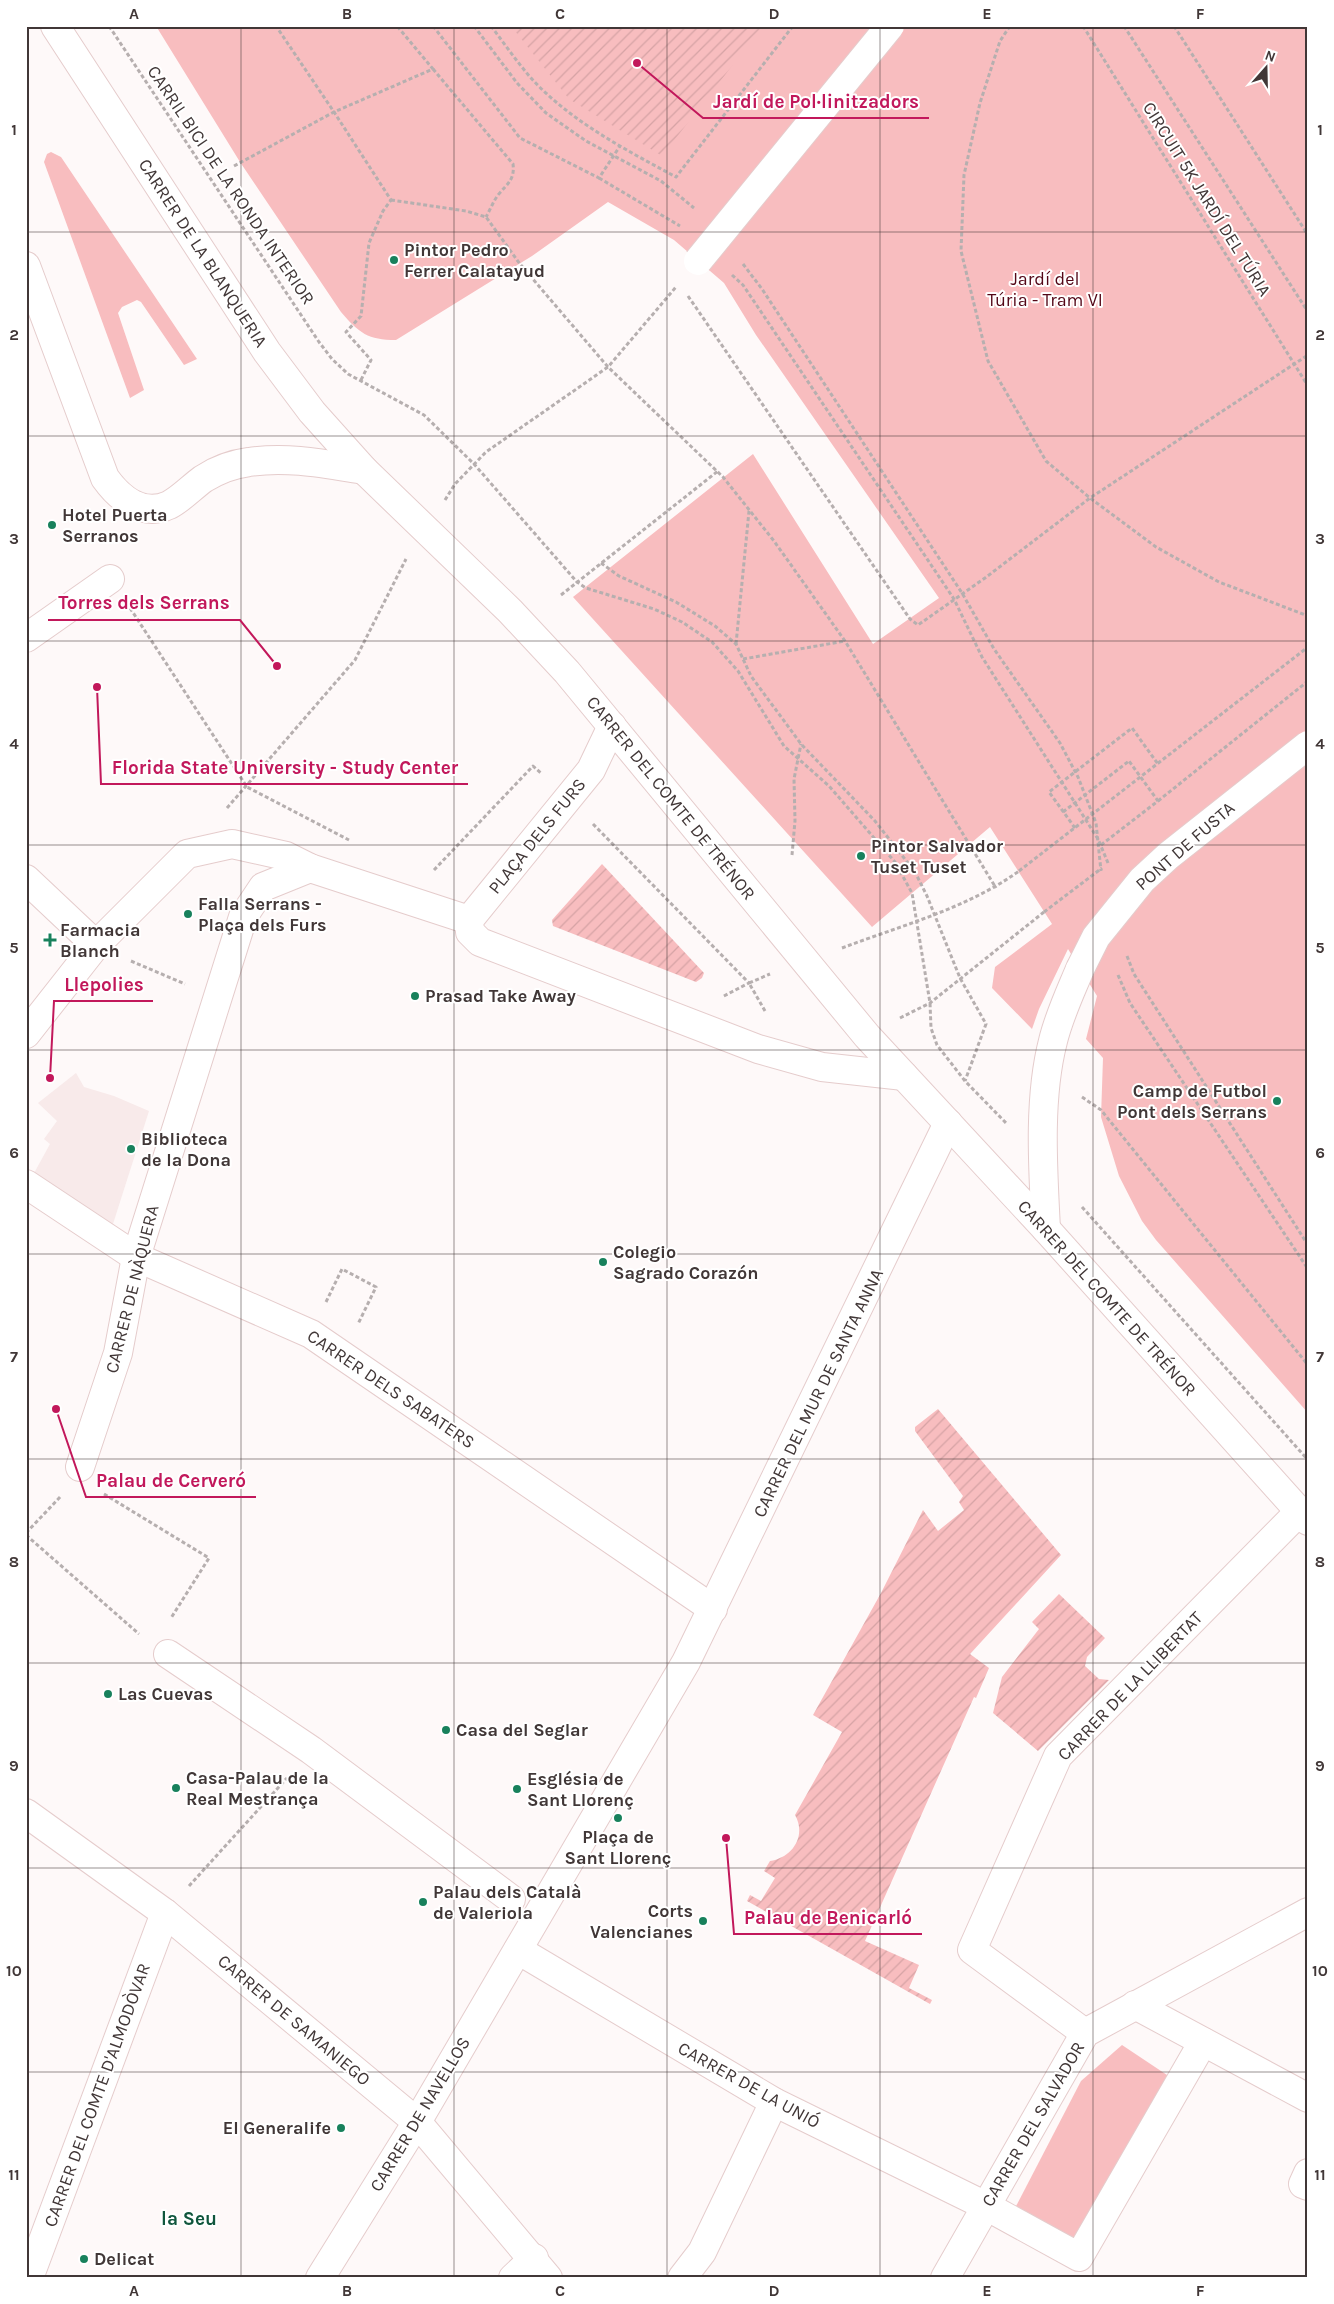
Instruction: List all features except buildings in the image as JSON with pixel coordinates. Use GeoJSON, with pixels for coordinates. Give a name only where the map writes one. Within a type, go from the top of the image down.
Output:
{"type":"FeatureCollection","features":[{"type":"Feature","properties":{"kind":"street","name":"CARRER DE LA BLANQUERIA"},"geometry":{"type":"LineString","coordinates":[[55,26],[267,352],[312,412],[364,470],[425,531]]}},
{"type":"Feature","properties":{"kind":"street"},"geometry":{"type":"LineString","coordinates":[[698,260],[890,26]]}},
{"type":"Feature","properties":{"kind":"street"},"geometry":{"type":"LineString","coordinates":[[26,266],[105,478],[115,492],[133,505],[154,510],[170,504],[204,479],[222,469],[248,462],[300,460],[364,470]]}},
{"type":"Feature","properties":{"kind":"street","name":"CARRER DEL COMTE DE TRÉNOR"},"geometry":{"type":"LineString","coordinates":[[425,531],[542,645],[612,726],[868,1036],[1046,1229],[1304,1517]]}},
{"type":"Feature","properties":{"kind":"street"},"geometry":{"type":"LineString","coordinates":[[26,638],[110,579]]}},
{"type":"Feature","properties":{"kind":"street","name":"PLAÇA DELS FURS"},"geometry":{"type":"LineString","coordinates":[[474,931],[591,770],[612,726]]}},
{"type":"Feature","properties":{"kind":"street","name":"PONT DE FUSTA"},"geometry":{"type":"LineString","coordinates":[[1046,1229],[1042,1162],[1047,1072],[1062,1012],[1096,937],[1142,880],[1168,856],[1308,745]]}},
{"type":"Feature","properties":{"kind":"street"},"geometry":{"type":"LineString","coordinates":[[26,1034],[96,945],[187,854],[232,844],[286,856],[310,868],[474,931],[758,1050],[822,1067],[904,1076]]}},
{"type":"Feature","properties":{"kind":"street","name":"CARRER DE NÀQUERA"},"geometry":{"type":"LineString","coordinates":[[78,1472],[118,1352],[136,1257],[243,916],[263,887],[310,868]]}},
{"type":"Feature","properties":{"kind":"street"},"geometry":{"type":"LineString","coordinates":[[26,879],[96,945]]}},
{"type":"Feature","properties":{"kind":"street","name":"CARRER DEL MUR DE SANTA ANNA"},"geometry":{"type":"LineString","coordinates":[[518,1950],[686,1662],[948,1123]]}},
{"type":"Feature","properties":{"kind":"street","name":"CARRER DELS SABATERS"},"geometry":{"type":"LineString","coordinates":[[26,1184],[136,1257],[311,1334],[713,1609]]}},
{"type":"Feature","properties":{"kind":"street","name":"CARRER DE LA LLIBERTAT"},"geometry":{"type":"LineString","coordinates":[[1085,2033],[972,1950],[1058,1756],[1304,1517]]}},
{"type":"Feature","properties":{"kind":"street"},"geometry":{"type":"LineString","coordinates":[[161,1649],[312,1750],[512,1899]]}},
{"type":"Feature","properties":{"kind":"street","name":"CARRER DE SAMANIEGO"},"geometry":{"type":"LineString","coordinates":[[26,1813],[165,1913],[417,2122],[541,2268],[513,2278]]}},
{"type":"Feature","properties":{"kind":"street","name":"CARRER DEL SALVADOR"},"geometry":{"type":"LineString","coordinates":[[945,2278],[1085,2033],[1308,1912]]}},
{"type":"Feature","properties":{"kind":"street","name":"CARRER DEL COMTE D'ALMODÒVAR"},"geometry":{"type":"LineString","coordinates":[[29,2278],[165,1913]]}},
{"type":"Feature","properties":{"kind":"street","name":"CARRER DE LA UNIÓ"},"geometry":{"type":"LineString","coordinates":[[518,1950],[774,2102],[986,2206],[1079,2257],[1203,2042]]}},
{"type":"Feature","properties":{"kind":"street","name":"CARRER DE NAVELLOS"},"geometry":{"type":"LineString","coordinates":[[320,2278],[417,2122],[518,1950]]}},
{"type":"Feature","properties":{"kind":"street"},"geometry":{"type":"LineString","coordinates":[[1135,2005],[1308,2098]]}},
{"type":"Feature","properties":{"kind":"street"},"geometry":{"type":"LineString","coordinates":[[682,2278],[702,2252],[774,2102]]}},
{"type":"Feature","properties":{"kind":"street"},"geometry":{"type":"LineString","coordinates":[[1308,2173],[1303,2184],[1308,2186]]}},
{"type":"Feature","properties":{"kind":"path","name":"CARRIL BICI DE LA RONDA INTERIOR"},"geometry":{"type":"LineString","coordinates":[[109,26],[332,359],[348,374],[424,414],[474,464],[577,582]]}},
{"type":"Feature","properties":{"kind":"path"},"geometry":{"type":"LineString","coordinates":[[276,26],[391,200],[466,210],[486,217],[520,264],[608,367],[718,472],[774,541],[845,641],[996,888]]}},
{"type":"Feature","properties":{"kind":"path"},"geometry":{"type":"LineString","coordinates":[[397,26],[513,164],[514,174],[510,184],[499,195],[486,217]]}},
{"type":"Feature","properties":{"kind":"path"},"geometry":{"type":"LineString","coordinates":[[433,26],[520,138],[599,178],[676,222],[682,228]]}},
{"type":"Feature","properties":{"kind":"path"},"geometry":{"type":"LineString","coordinates":[[474,26],[517,83],[546,113],[586,141],[661,181],[698,212]]}},
{"type":"Feature","properties":{"kind":"path"},"geometry":{"type":"LineString","coordinates":[[491,26],[531,78],[559,103],[620,146],[676,177],[793,26]]}},
{"type":"Feature","properties":{"kind":"path"},"geometry":{"type":"LineString","coordinates":[[1010,26],[1000,42],[980,103],[964,175],[961,251],[988,361],[1046,461],[1090,498],[1156,548],[1220,582],[1308,616]]}},
{"type":"Feature","properties":{"kind":"path","name":"CIRCUIT 5K JARDÍ DEL TÚRIA"},"geometry":{"type":"LineString","coordinates":[[1083,26],[1308,386]]}},
{"type":"Feature","properties":{"kind":"path"},"geometry":{"type":"LineString","coordinates":[[1124,26],[1308,312]]}},
{"type":"Feature","properties":{"kind":"path"},"geometry":{"type":"LineString","coordinates":[[1174,26],[1308,234]]}},
{"type":"Feature","properties":{"kind":"path"},"geometry":{"type":"LineString","coordinates":[[234,166],[334,112],[433,69]]}},
{"type":"Feature","properties":{"kind":"path"},"geometry":{"type":"LineString","coordinates":[[599,178],[620,146]]}},
{"type":"Feature","properties":{"kind":"path"},"geometry":{"type":"LineString","coordinates":[[360,380],[371,360],[346,332],[361,316],[369,243],[383,211],[391,200]]}},
{"type":"Feature","properties":{"kind":"path"},"geometry":{"type":"LineString","coordinates":[[739,258],[762,289],[962,593],[994,649],[1060,743],[1082,786],[1096,823],[1102,878]]}},
{"type":"Feature","properties":{"kind":"path"},"geometry":{"type":"LineString","coordinates":[[730,273],[743,285],[954,599],[982,657],[1098,839],[1111,871]]}},
{"type":"Feature","properties":{"kind":"path"},"geometry":{"type":"LineString","coordinates":[[247,787],[355,660],[398,572],[455,484],[486,452],[608,367],[679,283]]}},
{"type":"Feature","properties":{"kind":"path"},"geometry":{"type":"LineString","coordinates":[[685,291],[910,619],[918,625],[1090,498],[1308,355]]}},
{"type":"Feature","properties":{"kind":"path"},"geometry":{"type":"LineString","coordinates":[[561,595],[718,472]]}},
{"type":"Feature","properties":{"kind":"path"},"geometry":{"type":"LineString","coordinates":[[736,644],[749,510]]}},
{"type":"Feature","properties":{"kind":"path"},"geometry":{"type":"LineString","coordinates":[[601,563],[619,576],[676,602],[715,626],[736,644],[751,676],[801,744],[875,821],[915,872],[927,896],[960,978],[986,1024],[966,1081],[948,1123]]}},
{"type":"Feature","properties":{"kind":"path"},"geometry":{"type":"LineString","coordinates":[[110,579],[247,787],[357,844]]}},
{"type":"Feature","properties":{"kind":"path"},"geometry":{"type":"LineString","coordinates":[[577,582],[586,588],[654,609],[682,622],[712,642],[738,671],[784,746],[829,786],[895,862],[912,893],[918,920],[930,1003],[931,1028],[937,1045],[983,1099]]}},
{"type":"Feature","properties":{"kind":"path"},"geometry":{"type":"LineString","coordinates":[[743,659],[845,641]]}},
{"type":"Feature","properties":{"kind":"path"},"geometry":{"type":"LineString","coordinates":[[748,983],[918,920],[996,888],[1308,647]]}},
{"type":"Feature","properties":{"kind":"path"},"geometry":{"type":"LineString","coordinates":[[1101,845],[1308,681]]}},
{"type":"Feature","properties":{"kind":"path"},"geometry":{"type":"LineString","coordinates":[[1075,828],[1049,792],[1132,728],[1158,764]]}},
{"type":"Feature","properties":{"kind":"path"},"geometry":{"type":"LineString","coordinates":[[792,855],[795,821],[794,778],[801,744]]}},
{"type":"Feature","properties":{"kind":"path"},"geometry":{"type":"LineString","coordinates":[[1063,812],[1129,761],[1158,801]]}},
{"type":"Feature","properties":{"kind":"path"},"geometry":{"type":"LineString","coordinates":[[431,872],[533,766],[547,779]]}},
{"type":"Feature","properties":{"kind":"path"},"geometry":{"type":"LineString","coordinates":[[592,824],[748,983],[768,1018],[758,1050]]}},
{"type":"Feature","properties":{"kind":"path"},"geometry":{"type":"LineString","coordinates":[[868,1036],[930,1003],[1044,912]]}},
{"type":"Feature","properties":{"kind":"path"},"geometry":{"type":"LineString","coordinates":[[96,945],[217,998]]}},
{"type":"Feature","properties":{"kind":"path"},"geometry":{"type":"LineString","coordinates":[[1124,949],[1134,974],[1308,1245]]}},
{"type":"Feature","properties":{"kind":"path"},"geometry":{"type":"LineString","coordinates":[[1117,970],[1130,1003],[1308,1269]]}},
{"type":"Feature","properties":{"kind":"path"},"geometry":{"type":"LineString","coordinates":[[1079,1095],[1101,1110],[1308,1365]]}},
{"type":"Feature","properties":{"kind":"path"},"geometry":{"type":"LineString","coordinates":[[1087,1213],[1308,1460]]}},
{"type":"Feature","properties":{"kind":"path"},"geometry":{"type":"LineString","coordinates":[[311,1334],[342,1269],[376,1287],[342,1355]]}},
{"type":"Feature","properties":{"kind":"path"},"geometry":{"type":"LineString","coordinates":[[78,1472],[209,1558],[161,1649],[134,1631],[26,1534],[73,1484],[78,1472]]}},
{"type":"Feature","properties":{"kind":"path"},"geometry":{"type":"LineString","coordinates":[[165,1913],[312,1750]]}},
{"type":"Feature","properties":{"kind":"shaded area"},"geometry":{"type":"Polygon","coordinates":[[[76,1073],[84,1087],[114,1096],[149,1111],[113,1224],[33,1175],[50,1144],[44,1139],[57,1121],[38,1103],[76,1073]]]}},
{"type":"Feature","properties":{"kind":"green space","name":"Jardí del Túria - Tram VI"},"geometry":{"type":"Polygon","coordinates":[[[156,26],[1308,26],[1308,1413],[1156,1240],[1142,1221],[1119,1176],[1101,1117],[1103,1058],[1086,1039],[1097,996],[1068,949],[1039,1009],[1032,1029],[992,988],[995,967],[1052,924],[990,827],[872,927],[573,597],[753,454],[873,644],[939,598],[756,335],[724,283],[674,240],[608,202],[532,256],[396,340],[371,337],[353,325],[341,312],[240,162],[156,26]]]}},
{"type":"Feature","properties":{"kind":"green space"},"geometry":{"type":"Polygon","coordinates":[[[511,26],[763,26],[662,156],[569,99],[511,26]]]}},
{"type":"Feature","properties":{"kind":"green space"},"geometry":{"type":"Polygon","coordinates":[[[51,152],[61,157],[197,359],[184,365],[141,302],[137,300],[122,307],[118,313],[144,390],[130,398],[44,162],[47,154],[51,152]]]}},
{"type":"Feature","properties":{"kind":"green space"},"geometry":{"type":"Polygon","coordinates":[[[602,864],[704,973],[702,978],[696,982],[553,926],[552,920],[602,864]]]}},
{"type":"Feature","properties":{"kind":"green space"},"geometry":{"type":"Polygon","coordinates":[[[938,1409],[1061,1555],[970,1654],[989,1668],[976,1698],[974,1697],[865,1941],[919,1965],[909,1988],[932,2000],[930,2004],[747,1901],[750,1895],[761,1901],[775,1878],[764,1871],[770,1861],[785,1855],[795,1845],[799,1831],[795,1815],[842,1732],[813,1715],[881,1593],[923,1510],[938,1531],[964,1510],[959,1502],[963,1496],[915,1431],[915,1427],[938,1409]]]}},
{"type":"Feature","properties":{"kind":"green space"},"geometry":{"type":"Polygon","coordinates":[[[1059,1594],[1105,1638],[1087,1657],[1085,1666],[1099,1679],[1109,1680],[1038,1751],[993,1713],[1002,1677],[1039,1629],[1032,1622],[1059,1594]]]}},
{"type":"Feature","properties":{"kind":"green space"},"geometry":{"type":"Polygon","coordinates":[[[1122,2045],[1170,2077],[1075,2241],[1013,2212],[1081,2081],[1122,2045]]]}},
{"type":"Feature","properties":{"kind":"place","name":"Jardí de Pol·linitzadors"},"geometry":{"type":"Point","coordinates":[637,63]}},
{"type":"Feature","properties":{"kind":"place","name":"Pintor Pedro Ferrer Calatayud"},"geometry":{"type":"Point","coordinates":[394,260]}},
{"type":"Feature","properties":{"kind":"place","name":"Hotel Puerta Serranos"},"geometry":{"type":"Point","coordinates":[52,525]}},
{"type":"Feature","properties":{"kind":"place","name":"Torres dels Serrans"},"geometry":{"type":"Point","coordinates":[277,666]}},
{"type":"Feature","properties":{"kind":"place","name":"Florida State University - Study Center"},"geometry":{"type":"Point","coordinates":[97,687]}},
{"type":"Feature","properties":{"kind":"place","name":"Pintor Salvador Tuset Tuset"},"geometry":{"type":"Point","coordinates":[861,856]}},
{"type":"Feature","properties":{"kind":"place","name":"Falla Serrans - Plaça dels Furs"},"geometry":{"type":"Point","coordinates":[188,914]}},
{"type":"Feature","properties":{"kind":"place","name":"Farmacia Blanch"},"geometry":{"type":"Point","coordinates":[50,940]}},
{"type":"Feature","properties":{"kind":"place","name":"Prasad Take Away"},"geometry":{"type":"Point","coordinates":[415,996]}},
{"type":"Feature","properties":{"kind":"place","name":"Llepolies"},"geometry":{"type":"Point","coordinates":[50,1078]}},
{"type":"Feature","properties":{"kind":"place","name":"Camp de Futbol Pont dels Serrans"},"geometry":{"type":"Point","coordinates":[1277,1101]}},
{"type":"Feature","properties":{"kind":"place","name":"Biblioteca de la Dona"},"geometry":{"type":"Point","coordinates":[131,1149]}},
{"type":"Feature","properties":{"kind":"place","name":"Colegio Sagrado Corazón"},"geometry":{"type":"Point","coordinates":[603,1262]}},
{"type":"Feature","properties":{"kind":"place","name":"Palau de Cerveró"},"geometry":{"type":"Point","coordinates":[56,1409]}},
{"type":"Feature","properties":{"kind":"place","name":"Las Cuevas"},"geometry":{"type":"Point","coordinates":[108,1694]}},
{"type":"Feature","properties":{"kind":"place","name":"Casa del Seglar"},"geometry":{"type":"Point","coordinates":[446,1730]}},
{"type":"Feature","properties":{"kind":"place","name":"Casa-Palau de la Real Mestrança"},"geometry":{"type":"Point","coordinates":[176,1788]}},
{"type":"Feature","properties":{"kind":"place","name":"Església de Sant Llorenç"},"geometry":{"type":"Point","coordinates":[517,1789]}},
{"type":"Feature","properties":{"kind":"place","name":"Plaça de Sant Llorenç"},"geometry":{"type":"Point","coordinates":[618,1818]}},
{"type":"Feature","properties":{"kind":"place","name":"Palau de Benicarló"},"geometry":{"type":"Point","coordinates":[726,1838]}},
{"type":"Feature","properties":{"kind":"place","name":"Palau dels Català de Valeriola"},"geometry":{"type":"Point","coordinates":[423,1902]}},
{"type":"Feature","properties":{"kind":"place","name":"Corts Valencianes"},"geometry":{"type":"Point","coordinates":[703,1921]}},
{"type":"Feature","properties":{"kind":"place","name":"El Generalife"},"geometry":{"type":"Point","coordinates":[341,2128]}},
{"type":"Feature","properties":{"kind":"place","name":"Delicat"},"geometry":{"type":"Point","coordinates":[84,2259]}},
{"type":"Feature","properties":{"kind":"district","name":"la Seu"},"geometry":{"type":"Point","coordinates":[189,2219]}}]}
